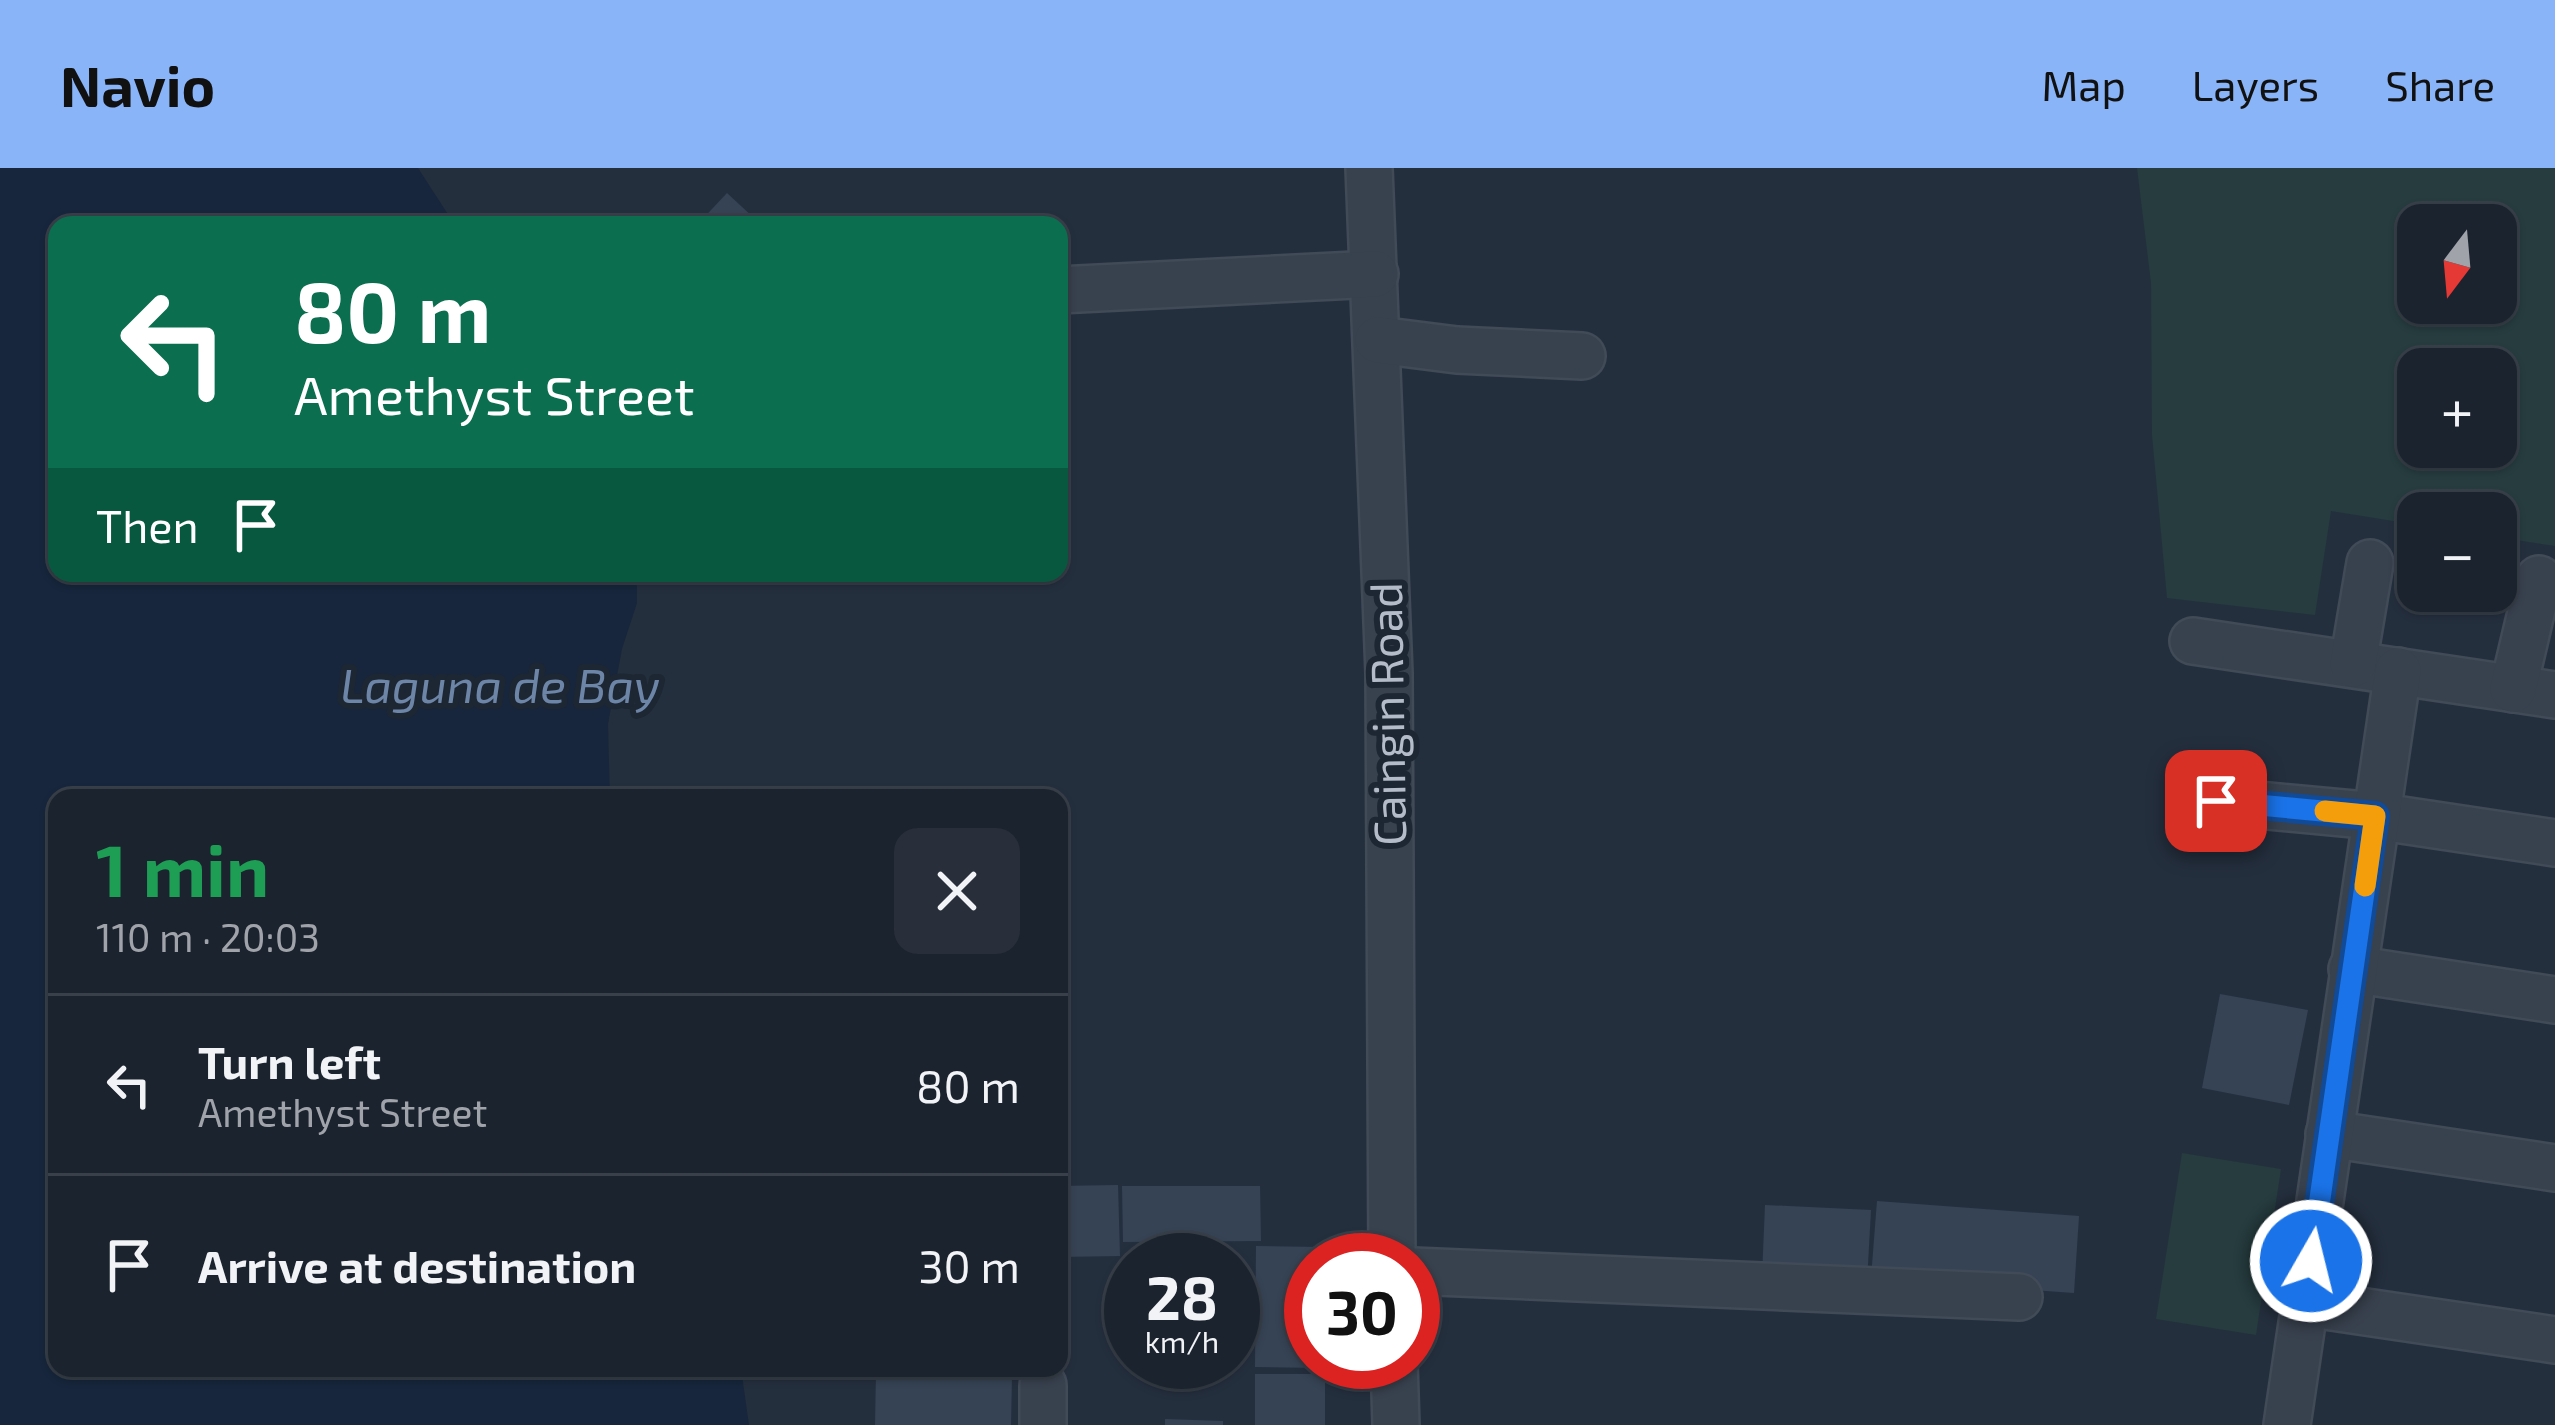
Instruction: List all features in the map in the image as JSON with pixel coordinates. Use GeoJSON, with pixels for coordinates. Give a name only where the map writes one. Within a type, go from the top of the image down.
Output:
{"type":"FeatureCollection","features":[{"type":"Feature","properties":{"kind":"street","name":"Caingin Road"},"geometry":{"type":"LineString","coordinates":[[1370,168],[1390,673],[1392,1233]]}},
{"type":"Feature","properties":{"kind":"street"},"geometry":{"type":"LineString","coordinates":[[1068,290],[1375,274]]}},
{"type":"Feature","properties":{"kind":"street"},"geometry":{"type":"LineString","coordinates":[[1378,340],[1478,352],[1582,356]]}},
{"type":"Feature","properties":{"kind":"street"},"geometry":{"type":"LineString","coordinates":[[2287,1425],[2375,816],[2370,563]]}},
{"type":"Feature","properties":{"kind":"street"},"geometry":{"type":"LineString","coordinates":[[2193,640],[2534,692],[2540,579]]}},
{"type":"Feature","properties":{"kind":"street"},"geometry":{"type":"LineString","coordinates":[[2216,801],[2375,816],[2555,843]]}},
{"type":"Feature","properties":{"kind":"street"},"geometry":{"type":"LineString","coordinates":[[2352,969],[2555,1000]]}},
{"type":"Feature","properties":{"kind":"street"},"geometry":{"type":"LineString","coordinates":[[2330,1135],[2555,1168]]}},
{"type":"Feature","properties":{"kind":"street"},"geometry":{"type":"LineString","coordinates":[[1440,1271],[2019,1297]]}},
{"type":"Feature","properties":{"kind":"street"},"geometry":{"type":"LineString","coordinates":[[2305,1303],[2555,1340]]}},
{"type":"Feature","properties":{"kind":"street"},"geometry":{"type":"LineString","coordinates":[[1395,1389],[1396,1425]]}},
{"type":"Feature","properties":{"kind":"green space"},"geometry":{"type":"Polygon","coordinates":[[[2137,168],[2555,168],[2555,546],[2517,540],[2517,492],[2397,492],[2397,522],[2331,511],[2315,615],[2167,598],[2152,435],[2151,283],[2137,168]]]}},
{"type":"Feature","properties":{"kind":"green space"},"geometry":{"type":"Polygon","coordinates":[[[2182,1153],[2281,1169],[2256,1335],[2156,1319],[2182,1153]]]}},
{"type":"Feature","properties":{"kind":"water","name":"Laguna de Bay"},"geometry":{"type":"Polygon","coordinates":[[[0,168],[418,168],[449,216],[48,216],[48,582],[635,582],[637,603],[622,649],[608,724],[610,789],[48,789],[48,1377],[742,1377],[749,1425],[0,1425],[0,168]]]}},
{"type":"Feature","properties":{"kind":"building"},"geometry":{"type":"Polygon","coordinates":[[[727,193],[752,216],[705,216],[727,193]]]}},
{"type":"Feature","properties":{"kind":"building"},"geometry":{"type":"Polygon","coordinates":[[[2220,994],[2308,1010],[2289,1105],[2202,1088],[2220,994]]]}},
{"type":"Feature","properties":{"kind":"building"},"geometry":{"type":"Polygon","coordinates":[[[1118,1185],[1119,1233],[1104,1233],[1104,1256],[1068,1257],[1068,1186],[1118,1185]]]}},
{"type":"Feature","properties":{"kind":"building"},"geometry":{"type":"Polygon","coordinates":[[[1122,1186],[1260,1186],[1261,1241],[1260,1233],[1123,1233],[1122,1186]]]}},
{"type":"Feature","properties":{"kind":"building"},"geometry":{"type":"Polygon","coordinates":[[[1877,1201],[2079,1216],[2074,1293],[1871,1278],[1877,1201]]]}},
{"type":"Feature","properties":{"kind":"building"},"geometry":{"type":"Polygon","coordinates":[[[1765,1205],[1871,1210],[1867,1282],[1762,1277],[1765,1205]]]}},
{"type":"Feature","properties":{"kind":"building"},"geometry":{"type":"Polygon","coordinates":[[[1260,1246],[1284,1246],[1284,1367],[1260,1367],[1260,1246]]]}},
{"type":"Feature","properties":{"kind":"building"},"geometry":{"type":"Polygon","coordinates":[[[1260,1374],[1284,1374],[1284,1389],[1325,1389],[1325,1425],[1255,1425],[1260,1374]]]}},
{"type":"Feature","properties":{"kind":"building"},"geometry":{"type":"Polygon","coordinates":[[[876,1377],[1012,1377],[1011,1425],[875,1425],[876,1377]]]}},
{"type":"Feature","properties":{"kind":"building"},"geometry":{"type":"Polygon","coordinates":[[[1165,1419],[1223,1421],[1223,1425],[1165,1425],[1165,1419]]]}},
{"type":"Feature","properties":{"kind":"slow traffic"},"geometry":{"type":"LineString","coordinates":[[2325,811],[2375,816],[2365,886]]}},
{"type":"Feature","properties":{"kind":"route"},"geometry":{"type":"LineString","coordinates":[[2216,801],[2375,816],[2311,1261]]}}]}
